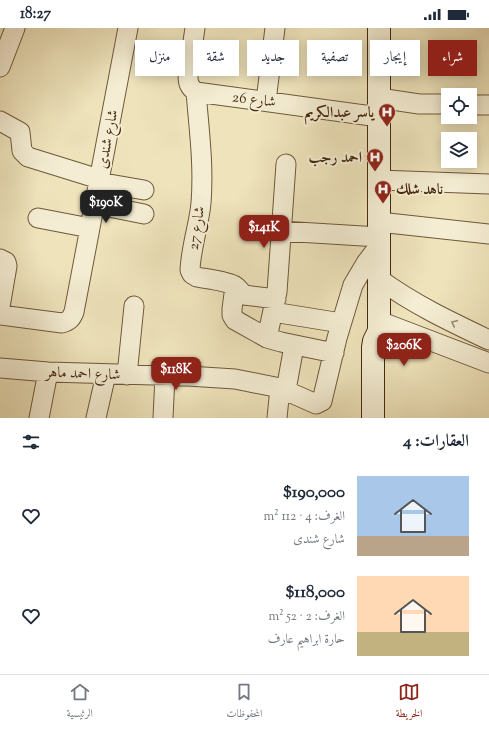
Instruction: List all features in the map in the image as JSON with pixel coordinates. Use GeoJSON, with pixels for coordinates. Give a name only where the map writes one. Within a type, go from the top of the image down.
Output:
{"type":"FeatureCollection","features":[{"type":"Feature","properties":{"kind":"main road"},"geometry":{"type":"LineString","coordinates":[[373,418],[373,347],[379,326],[380,28]]}},
{"type":"Feature","properties":{"kind":"main road"},"geometry":{"type":"LineString","coordinates":[[379,326],[386,344],[387,418]]}},
{"type":"Feature","properties":{"kind":"street"},"geometry":{"type":"LineString","coordinates":[[0,67],[15,28]]}},
{"type":"Feature","properties":{"kind":"street","name":"شارع شندى"},"geometry":{"type":"LineString","coordinates":[[0,315],[62,323],[72,318],[128,28]]}},
{"type":"Feature","properties":{"kind":"street"},"geometry":{"type":"LineString","coordinates":[[195,28],[188,82],[190,88],[196,92]]}},
{"type":"Feature","properties":{"kind":"street"},"geometry":{"type":"LineString","coordinates":[[266,101],[276,28]]}},
{"type":"Feature","properties":{"kind":"street","name":"شارع 26"},"geometry":{"type":"LineString","coordinates":[[196,92],[266,101],[379,108],[418,104],[441,104]]}},
{"type":"Feature","properties":{"kind":"street","name":"شارع 27"},"geometry":{"type":"LineString","coordinates":[[196,92],[202,155],[202,188],[199,221],[190,270],[192,274],[197,277],[235,286],[244,294],[274,305],[341,323]]}},
{"type":"Feature","properties":{"kind":"street"},"geometry":{"type":"LineString","coordinates":[[477,105],[489,105]]}},
{"type":"Feature","properties":{"kind":"street"},"geometry":{"type":"LineString","coordinates":[[0,122],[20,132],[22,151],[28,157],[99,180],[144,190]]}},
{"type":"Feature","properties":{"kind":"street"},"geometry":{"type":"LineString","coordinates":[[267,338],[274,305],[286,164]]}},
{"type":"Feature","properties":{"kind":"street"},"geometry":{"type":"LineString","coordinates":[[379,180],[489,184]]}},
{"type":"Feature","properties":{"kind":"street"},"geometry":{"type":"LineString","coordinates":[[94,204],[144,214]]}},
{"type":"Feature","properties":{"kind":"street"},"geometry":{"type":"LineString","coordinates":[[38,218],[90,228]]}},
{"type":"Feature","properties":{"kind":"street"},"geometry":{"type":"LineString","coordinates":[[281,231],[379,235],[489,234]]}},
{"type":"Feature","properties":{"kind":"street"},"geometry":{"type":"LineString","coordinates":[[235,286],[232,315],[236,320],[267,338],[294,346],[334,353],[341,323],[353,286],[379,235]]}},
{"type":"Feature","properties":{"kind":"street"},"geometry":{"type":"LineString","coordinates":[[0,259],[6,262],[7,266],[0,307]]}},
{"type":"Feature","properties":{"kind":"street"},"geometry":{"type":"LineString","coordinates":[[379,280],[417,305],[489,340]]}},
{"type":"Feature","properties":{"kind":"street"},"geometry":{"type":"LineString","coordinates":[[127,375],[134,306]]}},
{"type":"Feature","properties":{"kind":"street"},"geometry":{"type":"LineString","coordinates":[[379,326],[462,352],[489,363]]}},
{"type":"Feature","properties":{"kind":"street"},"geometry":{"type":"LineString","coordinates":[[462,352],[489,340]]}},
{"type":"Feature","properties":{"kind":"street"},"geometry":{"type":"LineString","coordinates":[[277,418],[294,346]]}},
{"type":"Feature","properties":{"kind":"street","name":"شارع احمد ماهر"},"geometry":{"type":"LineString","coordinates":[[0,368],[48,372],[235,379],[283,389],[316,404],[322,401],[334,353]]}},
{"type":"Feature","properties":{"kind":"street"},"geometry":{"type":"LineString","coordinates":[[39,418],[48,372]]}},
{"type":"Feature","properties":{"kind":"street"},"geometry":{"type":"LineString","coordinates":[[96,418],[106,374]]}},
{"type":"Feature","properties":{"kind":"street"},"geometry":{"type":"LineString","coordinates":[[163,418],[165,376]]}},
{"type":"Feature","properties":{"kind":"place","name":"ياسر عبدالكريم"},"geometry":{"type":"Point","coordinates":[387,127]}},
{"type":"Feature","properties":{"kind":"place","name":"احمد رجب"},"geometry":{"type":"Point","coordinates":[375,172]}},
{"type":"Feature","properties":{"kind":"place","name":"ناهد شلك"},"geometry":{"type":"Point","coordinates":[383,204]}}]}
